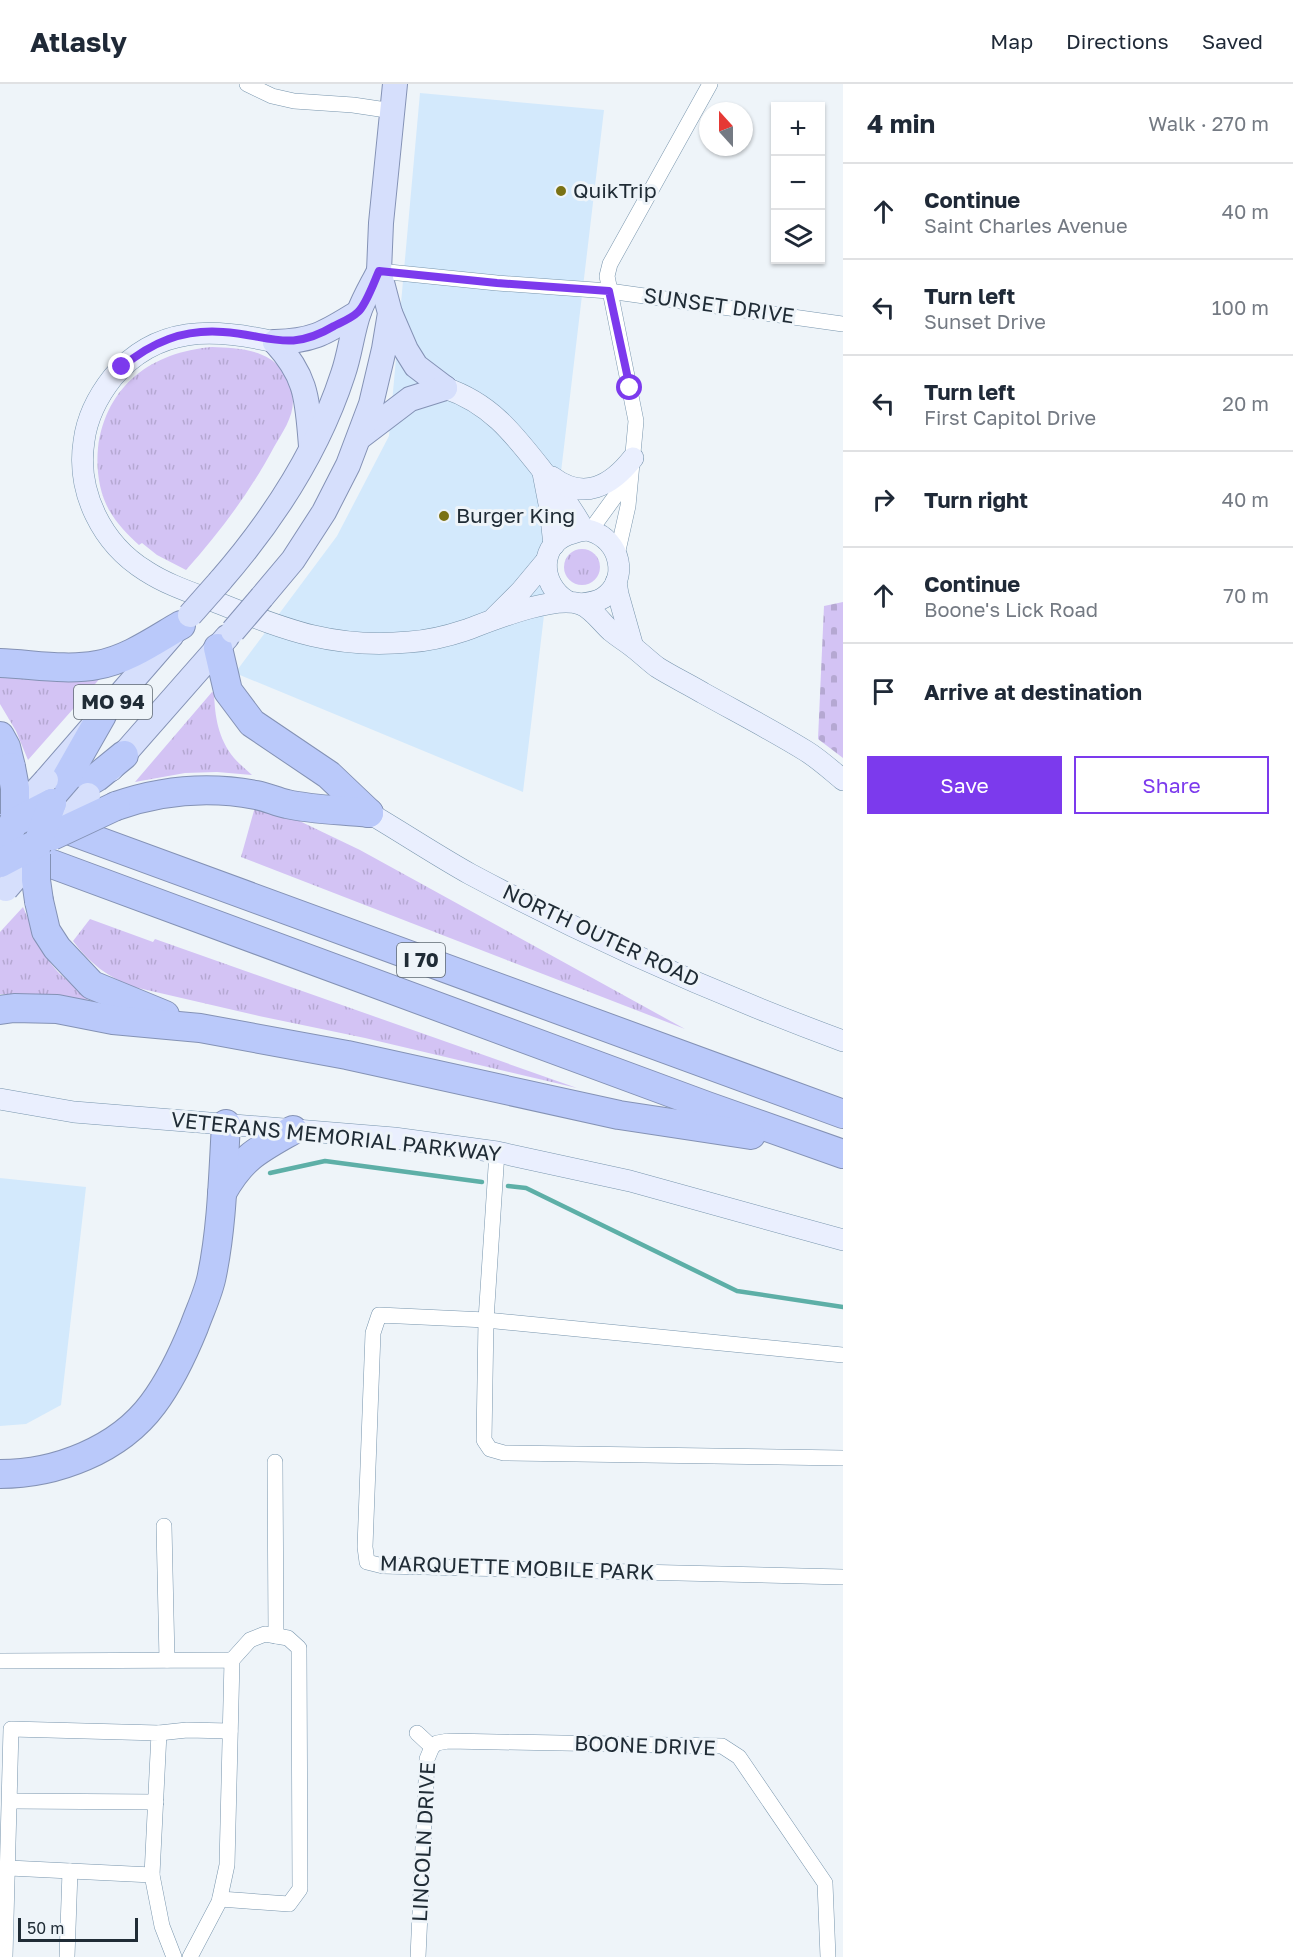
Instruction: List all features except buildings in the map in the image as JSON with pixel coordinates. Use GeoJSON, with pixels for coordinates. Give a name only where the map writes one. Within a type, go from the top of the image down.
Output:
{"type":"FeatureCollection","features":[{"type":"Feature","properties":{"kind":"highway"},"geometry":{"type":"LineString","coordinates":[[0,663],[84,667],[100,665],[136,650],[186,620]]}},
{"type":"Feature","properties":{"kind":"highway"},"geometry":{"type":"LineString","coordinates":[[225,639],[228,691],[252,723],[329,775],[369,813]]}},
{"type":"Feature","properties":{"kind":"highway"},"geometry":{"type":"LineString","coordinates":[[102,715],[42,845],[36,880],[46,931],[57,948],[93,985],[130,1002],[200,1028]]}},
{"type":"Feature","properties":{"kind":"highway"},"geometry":{"type":"LineString","coordinates":[[0,736],[6,747],[15,788],[4,825],[1,876]]}},
{"type":"Feature","properties":{"kind":"highway"},"geometry":{"type":"LineString","coordinates":[[4,825],[65,791],[97,777],[124,755]]}},
{"type":"Feature","properties":{"kind":"highway"},"geometry":{"type":"LineString","coordinates":[[1,876],[42,845],[117,806],[149,795],[196,789],[234,791],[259,795],[287,804],[369,813]]}},
{"type":"Feature","properties":{"kind":"highway","name":"I 70"},"geometry":{"type":"LineString","coordinates":[[4,825],[843,1114]]}},
{"type":"Feature","properties":{"kind":"highway","name":"I 70"},"geometry":{"type":"LineString","coordinates":[[4,825],[831,1150]]}},
{"type":"Feature","properties":{"kind":"highway"},"geometry":{"type":"LineString","coordinates":[[0,1010],[57,1009],[113,1020],[200,1028],[346,1054],[619,1114],[831,1150]]}},
{"type":"Feature","properties":{"kind":"highway"},"geometry":{"type":"LineString","coordinates":[[0,1474],[39,1471],[90,1454],[110,1443],[152,1406],[181,1360],[212,1278],[218,1240],[226,1124]]}},
{"type":"Feature","properties":{"kind":"highway"},"geometry":{"type":"LineString","coordinates":[[221,1195],[233,1173],[246,1159],[293,1130]]}},
{"type":"Feature","properties":{"kind":"main road"},"geometry":{"type":"LineString","coordinates":[[395,84],[381,223],[379,271],[390,313],[406,350],[416,366],[445,388]]}},
{"type":"Feature","properties":{"kind":"main road"},"geometry":{"type":"LineString","coordinates":[[186,620],[251,546],[281,502],[311,450],[343,374],[359,312],[379,271]]}},
{"type":"Feature","properties":{"kind":"main road"},"geometry":{"type":"LineString","coordinates":[[275,342],[315,337],[359,312]]}},
{"type":"Feature","properties":{"kind":"main road"},"geometry":{"type":"LineString","coordinates":[[124,755],[293,560],[324,512],[360,437],[379,371],[390,313]]}},
{"type":"Feature","properties":{"kind":"main road"},"geometry":{"type":"LineString","coordinates":[[275,342],[290,359],[302,381],[306,396],[311,450]]}},
{"type":"Feature","properties":{"kind":"main road"},"geometry":{"type":"LineString","coordinates":[[360,437],[410,399],[445,388]]}},
{"type":"Feature","properties":{"kind":"main road","name":"MO 94"},"geometry":{"type":"LineString","coordinates":[[102,715],[186,620]]}},
{"type":"Feature","properties":{"kind":"street"},"geometry":{"type":"LineString","coordinates":[[248,84],[272,96],[294,101],[353,105],[393,111]]}},
{"type":"Feature","properties":{"kind":"street"},"geometry":{"type":"LineString","coordinates":[[617,555],[628,506],[636,421],[607,276],[610,264],[710,84]]}},
{"type":"Feature","properties":{"kind":"street","name":"SUNSET DRIVE"},"geometry":{"type":"LineString","coordinates":[[379,271],[609,291],[843,324]]}},
{"type":"Feature","properties":{"kind":"street"},"geometry":{"type":"LineString","coordinates":[[275,342],[222,332],[194,333],[165,339],[142,351],[122,367],[104,389],[90,414],[81,460],[93,511],[114,544],[127,558],[147,572],[170,583],[278,627],[318,639],[350,644],[378,645],[414,642],[451,634],[494,618],[574,603],[593,603],[604,598],[616,582]]}},
{"type":"Feature","properties":{"kind":"street"},"geometry":{"type":"LineString","coordinates":[[445,388],[463,394],[496,417],[515,435],[587,530],[606,540],[617,555],[618,594],[633,647]]}},
{"type":"Feature","properties":{"kind":"street"},"geometry":{"type":"LineString","coordinates":[[542,469],[571,488],[583,489],[597,487],[631,467]]}},
{"type":"Feature","properties":{"kind":"street"},"geometry":{"type":"LineString","coordinates":[[494,618],[522,591],[550,553],[569,534],[587,530],[631,467]]}},
{"type":"Feature","properties":{"kind":"street"},"geometry":{"type":"LineString","coordinates":[[542,469],[550,509],[548,581],[554,590],[597,616],[612,632],[657,667],[808,752],[843,780]]}},
{"type":"Feature","properties":{"kind":"street","name":"NORTH OUTER ROAD"},"geometry":{"type":"LineString","coordinates":[[369,813],[469,873],[638,956],[784,1019],[843,1041]]}},
{"type":"Feature","properties":{"kind":"street","name":"VETERANS MEMORIAL PARKWAY"},"geometry":{"type":"LineString","coordinates":[[0,1099],[74,1112],[394,1138],[496,1152],[630,1181],[843,1240]]}},
{"type":"Feature","properties":{"kind":"street"},"geometry":{"type":"LineString","coordinates":[[496,1152],[486,1320],[484,1440],[490,1449],[504,1453],[843,1458]]}},
{"type":"Feature","properties":{"kind":"street","name":"MARQUETTE MOBILE PARK"},"geometry":{"type":"LineString","coordinates":[[843,1355],[486,1320],[379,1315],[373,1333],[365,1547],[367,1562],[383,1566],[843,1577]]}},
{"type":"Feature","properties":{"kind":"street"},"geometry":{"type":"LineString","coordinates":[[275,1462],[276,1636]]}},
{"type":"Feature","properties":{"kind":"street"},"geometry":{"type":"LineString","coordinates":[[164,1526],[167,1660]]}},
{"type":"Feature","properties":{"kind":"street"},"geometry":{"type":"LineString","coordinates":[[190,1957],[220,1899],[227,1866],[232,1660],[250,1640],[264,1634],[288,1638],[299,1648],[300,1889],[289,1904],[220,1899]]}},
{"type":"Feature","properties":{"kind":"street"},"geometry":{"type":"LineString","coordinates":[[0,1660],[232,1660]]}},
{"type":"Feature","properties":{"kind":"street"},"geometry":{"type":"LineString","coordinates":[[5,1957],[10,1801],[6,1729],[159,1733],[230,1731]]}},
{"type":"Feature","properties":{"kind":"street"},"geometry":{"type":"LineString","coordinates":[[159,1733],[152,1875],[162,1926],[174,1957]]}},
{"type":"Feature","properties":{"kind":"street","name":"LINCOLN DRIVE"},"geometry":{"type":"LineString","coordinates":[[417,1733],[432,1747],[427,1760],[418,1957]]}},
{"type":"Feature","properties":{"kind":"street","name":"BOONE DRIVE"},"geometry":{"type":"LineString","coordinates":[[432,1747],[437,1743],[448,1742],[722,1746],[739,1757],[825,1883],[828,1957]]}},
{"type":"Feature","properties":{"kind":"street"},"geometry":{"type":"LineString","coordinates":[[10,1801],[156,1802]]}},
{"type":"Feature","properties":{"kind":"street"},"geometry":{"type":"LineString","coordinates":[[9,1868],[152,1875]]}},
{"type":"Feature","properties":{"kind":"street"},"geometry":{"type":"LineString","coordinates":[[67,1957],[70,1871]]}},
{"type":"Feature","properties":{"kind":"shaded area"},"geometry":{"type":"Polygon","coordinates":[[[420,93],[604,110],[523,792],[235,673],[337,536],[389,436],[420,93]]]}},
{"type":"Feature","properties":{"kind":"shaded area"},"geometry":{"type":"Polygon","coordinates":[[[0,1178],[86,1187],[61,1405],[26,1424],[0,1426],[0,1178]]]}},
{"type":"Feature","properties":{"kind":"green space"},"geometry":{"type":"Polygon","coordinates":[[[212,347],[249,351],[275,362],[289,382],[293,395],[293,407],[284,431],[245,496],[186,570],[157,555],[142,543],[139,545],[116,520],[109,510],[101,488],[97,464],[98,448],[111,406],[136,376],[170,356],[212,347]]]}},
{"type":"Feature","properties":{"kind":"green space"},"geometry":{"type":"Polygon","coordinates":[[[582,549],[595,554],[600,567],[595,580],[582,585],[569,580],[564,567],[569,554],[582,549]]]}},
{"type":"Feature","properties":{"kind":"green space"},"geometry":{"type":"Polygon","coordinates":[[[843,602],[843,758],[818,739],[824,606],[843,602]]]}},
{"type":"Feature","properties":{"kind":"green space"},"geometry":{"type":"Polygon","coordinates":[[[0,672],[103,675],[28,760],[16,731],[0,704],[0,672]]]}},
{"type":"Feature","properties":{"kind":"green space"},"geometry":{"type":"Polygon","coordinates":[[[212,692],[214,693],[218,727],[224,743],[234,758],[252,775],[217,772],[185,773],[135,782],[212,692]]]}},
{"type":"Feature","properties":{"kind":"green space"},"geometry":{"type":"Polygon","coordinates":[[[255,807],[287,815],[360,850],[685,1029],[241,857],[255,807]]]}},
{"type":"Feature","properties":{"kind":"green space"},"geometry":{"type":"Polygon","coordinates":[[[23,907],[37,940],[51,964],[88,1000],[48,994],[0,994],[0,932],[23,907]]]}},
{"type":"Feature","properties":{"kind":"green space"},"geometry":{"type":"Polygon","coordinates":[[[90,919],[153,942],[155,939],[577,1088],[134,987],[100,969],[73,941],[90,919]]]}},
{"type":"Feature","properties":{"kind":"waterway"},"geometry":{"type":"LineString","coordinates":[[270,1173],[325,1161],[482,1182]]}},
{"type":"Feature","properties":{"kind":"waterway"},"geometry":{"type":"LineString","coordinates":[[508,1186],[526,1188],[737,1291],[843,1307]]}},
{"type":"Feature","properties":{"kind":"place","name":"QuikTrip"},"geometry":{"type":"Point","coordinates":[561,191]}},
{"type":"Feature","properties":{"kind":"place","name":"Burger King"},"geometry":{"type":"Point","coordinates":[444,516]}},
{"type":"Feature","properties":{"kind":"route"},"geometry":{"type":"LineString","coordinates":[[122,367],[142,351],[165,339],[194,333],[222,332],[275,342],[315,337],[359,312],[379,271],[609,291],[630,388]]}}]}
